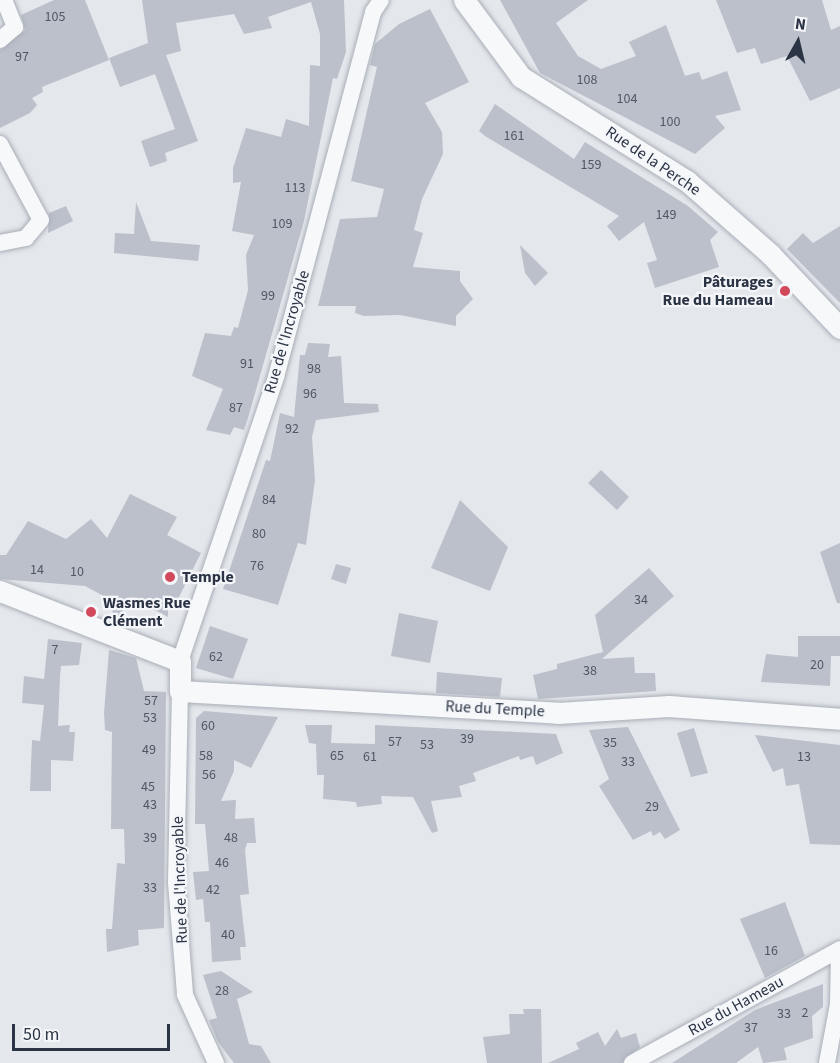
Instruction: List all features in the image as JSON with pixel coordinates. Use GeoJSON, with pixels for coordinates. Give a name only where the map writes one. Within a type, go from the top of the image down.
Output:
{"type":"FeatureCollection","features":[{"type":"Feature","properties":{"kind":"street"},"geometry":{"type":"LineString","coordinates":[[0,40],[15,27],[4,0]]}},
{"type":"Feature","properties":{"kind":"street","name":"Rue de l'Incroyable"},"geometry":{"type":"LineString","coordinates":[[180,661],[276,376],[373,12],[381,0]]}},
{"type":"Feature","properties":{"kind":"street","name":"Rue de la Perche"},"geometry":{"type":"LineString","coordinates":[[464,0],[521,77],[687,181],[777,261],[840,328]]}},
{"type":"Feature","properties":{"kind":"street"},"geometry":{"type":"LineString","coordinates":[[0,144],[40,220],[26,238],[0,243]]}},
{"type":"Feature","properties":{"kind":"street"},"geometry":{"type":"LineString","coordinates":[[0,591],[180,661],[180,691]]}},
{"type":"Feature","properties":{"kind":"street","name":"Rue de l'Incroyable"},"geometry":{"type":"LineString","coordinates":[[180,691],[176,882],[185,995],[216,1063]]}},
{"type":"Feature","properties":{"kind":"street","name":"Rue du Temple"},"geometry":{"type":"LineString","coordinates":[[180,691],[558,713],[669,706],[840,719]]}},
{"type":"Feature","properties":{"kind":"street"},"geometry":{"type":"LineString","coordinates":[[827,1063],[838,1004],[839,950]]}},
{"type":"Feature","properties":{"kind":"street","name":"Rue du Hameau"},"geometry":{"type":"LineString","coordinates":[[632,1063],[839,950]]}},
{"type":"Feature","properties":{"kind":"building"},"geometry":{"type":"Polygon","coordinates":[[[54,0],[85,0],[109,60],[42,87],[43,92],[32,98],[37,105],[30,113],[0,128],[0,50],[25,30],[21,15],[54,0]]]}},
{"type":"Feature","properties":{"kind":"building"},"geometry":{"type":"Polygon","coordinates":[[[142,0],[344,0],[346,52],[337,79],[333,78],[304,221],[244,430],[234,427],[230,435],[206,430],[223,389],[192,376],[205,333],[231,336],[234,327],[238,328],[248,290],[246,255],[254,235],[232,231],[241,182],[233,183],[233,168],[246,128],[281,137],[286,119],[309,126],[310,65],[320,66],[320,34],[311,2],[268,17],[272,28],[244,34],[234,14],[176,23],[181,51],[166,55],[198,141],[165,153],[167,161],[150,167],[141,141],[175,129],[155,74],[120,87],[109,58],[148,43],[142,0]]]}},
{"type":"Feature","properties":{"kind":"building"},"geometry":{"type":"Polygon","coordinates":[[[500,0],[588,0],[556,23],[578,56],[601,69],[636,56],[629,42],[666,25],[685,76],[699,72],[702,80],[727,71],[741,110],[715,116],[725,128],[695,154],[540,73],[500,0]]]}},
{"type":"Feature","properties":{"kind":"building"},"geometry":{"type":"Polygon","coordinates":[[[716,0],[822,0],[831,30],[840,26],[840,88],[810,101],[787,56],[761,64],[755,48],[737,53],[716,0]]]}},
{"type":"Feature","properties":{"kind":"building"},"geometry":{"type":"Polygon","coordinates":[[[430,9],[469,82],[425,103],[442,132],[443,154],[422,199],[414,230],[423,233],[413,267],[460,271],[460,281],[473,299],[456,316],[456,326],[400,315],[364,316],[355,313],[356,306],[318,306],[340,219],[377,217],[384,189],[351,181],[377,67],[370,65],[375,44],[399,24],[430,9]]]}},
{"type":"Feature","properties":{"kind":"building"},"geometry":{"type":"Polygon","coordinates":[[[495,104],[574,159],[585,142],[688,206],[718,232],[710,240],[719,267],[655,288],[647,263],[657,260],[644,222],[619,241],[607,226],[619,216],[485,136],[479,131],[495,104]]]}},
{"type":"Feature","properties":{"kind":"building"},"geometry":{"type":"Polygon","coordinates":[[[136,202],[151,241],[200,245],[198,261],[114,253],[115,233],[134,234],[136,202]]]}},
{"type":"Feature","properties":{"kind":"building"},"geometry":{"type":"Polygon","coordinates":[[[66,206],[73,221],[48,233],[49,213],[66,206]]]}},
{"type":"Feature","properties":{"kind":"building"},"geometry":{"type":"Polygon","coordinates":[[[840,226],[840,303],[787,249],[803,233],[813,243],[840,226]]]}},
{"type":"Feature","properties":{"kind":"building"},"geometry":{"type":"Polygon","coordinates":[[[520,245],[548,273],[535,286],[525,273],[520,245]]]}},
{"type":"Feature","properties":{"kind":"building"},"geometry":{"type":"Polygon","coordinates":[[[308,343],[330,344],[328,357],[341,356],[344,403],[378,404],[379,412],[316,420],[312,437],[315,480],[306,545],[298,543],[278,605],[223,589],[266,460],[270,461],[280,413],[294,417],[300,355],[305,355],[308,343]]]}},
{"type":"Feature","properties":{"kind":"building"},"geometry":{"type":"Polygon","coordinates":[[[601,470],[629,497],[617,510],[588,483],[601,470]]]}},
{"type":"Feature","properties":{"kind":"building"},"geometry":{"type":"Polygon","coordinates":[[[130,494],[177,517],[167,535],[201,553],[174,607],[168,607],[168,617],[130,597],[116,622],[112,621],[113,601],[85,586],[0,579],[0,555],[6,555],[28,521],[66,539],[91,519],[107,538],[130,494]]]}},
{"type":"Feature","properties":{"kind":"building"},"geometry":{"type":"Polygon","coordinates":[[[460,500],[508,547],[490,591],[431,568],[460,500]]]}},
{"type":"Feature","properties":{"kind":"building"},"geometry":{"type":"Polygon","coordinates":[[[840,543],[840,603],[837,603],[820,552],[840,543]]]}},
{"type":"Feature","properties":{"kind":"building"},"geometry":{"type":"Polygon","coordinates":[[[336,564],[351,568],[346,584],[331,579],[336,564]]]}},
{"type":"Feature","properties":{"kind":"building"},"geometry":{"type":"Polygon","coordinates":[[[649,568],[674,596],[602,659],[634,657],[635,673],[655,673],[656,691],[538,699],[533,675],[557,669],[557,664],[603,652],[595,615],[649,568]]]}},
{"type":"Feature","properties":{"kind":"building"},"geometry":{"type":"Polygon","coordinates":[[[399,613],[438,621],[430,663],[391,656],[399,613]]]}},
{"type":"Feature","properties":{"kind":"building"},"geometry":{"type":"Polygon","coordinates":[[[210,626],[248,639],[233,679],[196,668],[210,626]]]}},
{"type":"Feature","properties":{"kind":"building"},"geometry":{"type":"Polygon","coordinates":[[[798,636],[840,636],[840,656],[831,656],[830,686],[761,682],[766,654],[798,657],[798,636]]]}},
{"type":"Feature","properties":{"kind":"building"},"geometry":{"type":"Polygon","coordinates":[[[48,639],[82,643],[79,665],[61,666],[60,677],[58,726],[70,725],[69,732],[75,732],[73,761],[51,760],[51,791],[30,791],[32,740],[40,741],[44,705],[22,703],[24,676],[44,679],[48,639]]]}},
{"type":"Feature","properties":{"kind":"building"},"geometry":{"type":"Polygon","coordinates":[[[109,650],[136,658],[144,691],[166,692],[164,928],[138,930],[139,945],[107,952],[106,929],[112,929],[117,863],[125,864],[124,829],[111,829],[112,732],[105,730],[104,713],[109,650]]]}},
{"type":"Feature","properties":{"kind":"building"},"geometry":{"type":"Polygon","coordinates":[[[437,672],[502,678],[500,697],[436,693],[437,672]]]}},
{"type":"Feature","properties":{"kind":"building"},"geometry":{"type":"Polygon","coordinates":[[[204,711],[278,717],[251,768],[234,760],[234,771],[221,801],[236,800],[235,819],[254,818],[256,843],[247,843],[245,850],[249,894],[240,895],[246,947],[240,947],[241,960],[212,962],[210,922],[205,922],[203,899],[196,900],[193,872],[209,871],[205,824],[195,824],[196,718],[204,711]]]}},
{"type":"Feature","properties":{"kind":"building"},"geometry":{"type":"Polygon","coordinates":[[[305,725],[332,725],[331,743],[375,744],[375,725],[556,734],[563,753],[536,765],[533,756],[520,760],[519,756],[473,773],[476,781],[459,786],[462,797],[431,801],[438,831],[432,833],[413,797],[381,796],[382,804],[357,807],[356,802],[323,799],[324,775],[317,775],[316,744],[309,743],[305,725]]]}},
{"type":"Feature","properties":{"kind":"building"},"geometry":{"type":"Polygon","coordinates":[[[628,727],[680,830],[665,839],[660,832],[653,836],[651,831],[633,840],[599,786],[609,779],[589,730],[628,727]]]}},
{"type":"Feature","properties":{"kind":"building"},"geometry":{"type":"Polygon","coordinates":[[[694,728],[708,773],[691,777],[677,733],[694,728]]]}},
{"type":"Feature","properties":{"kind":"building"},"geometry":{"type":"Polygon","coordinates":[[[755,735],[840,745],[840,845],[810,844],[799,784],[786,786],[783,768],[773,772],[755,735]]]}},
{"type":"Feature","properties":{"kind":"building"},"geometry":{"type":"Polygon","coordinates":[[[785,902],[805,956],[765,978],[740,919],[785,902]]]}},
{"type":"Feature","properties":{"kind":"building"},"geometry":{"type":"Polygon","coordinates":[[[221,971],[253,992],[237,999],[249,1044],[261,1046],[271,1063],[234,1063],[218,1042],[209,1020],[217,1018],[203,975],[221,971]]]}},
{"type":"Feature","properties":{"kind":"building"},"geometry":{"type":"Polygon","coordinates":[[[823,984],[823,1007],[812,1016],[813,1038],[784,1048],[787,1060],[763,1063],[758,1047],[736,1063],[672,1063],[755,1010],[823,984]]]}},
{"type":"Feature","properties":{"kind":"building"},"geometry":{"type":"Polygon","coordinates":[[[523,1009],[541,1009],[542,1063],[487,1063],[483,1037],[510,1034],[509,1014],[524,1014],[523,1009]]]}},
{"type":"Feature","properties":{"kind":"building"},"geometry":{"type":"Polygon","coordinates":[[[617,1029],[621,1038],[636,1033],[640,1047],[622,1063],[548,1063],[579,1049],[576,1043],[598,1032],[605,1046],[617,1029]]]}},
{"type":"Feature","properties":{"kind":"place","name":"Pâturages Rue du Hameau"},"geometry":{"type":"Point","coordinates":[785,291]}},
{"type":"Feature","properties":{"kind":"place","name":"Temple"},"geometry":{"type":"Point","coordinates":[170,577]}},
{"type":"Feature","properties":{"kind":"place","name":"Wasmes Rue Clément"},"geometry":{"type":"Point","coordinates":[91,612]}}]}
